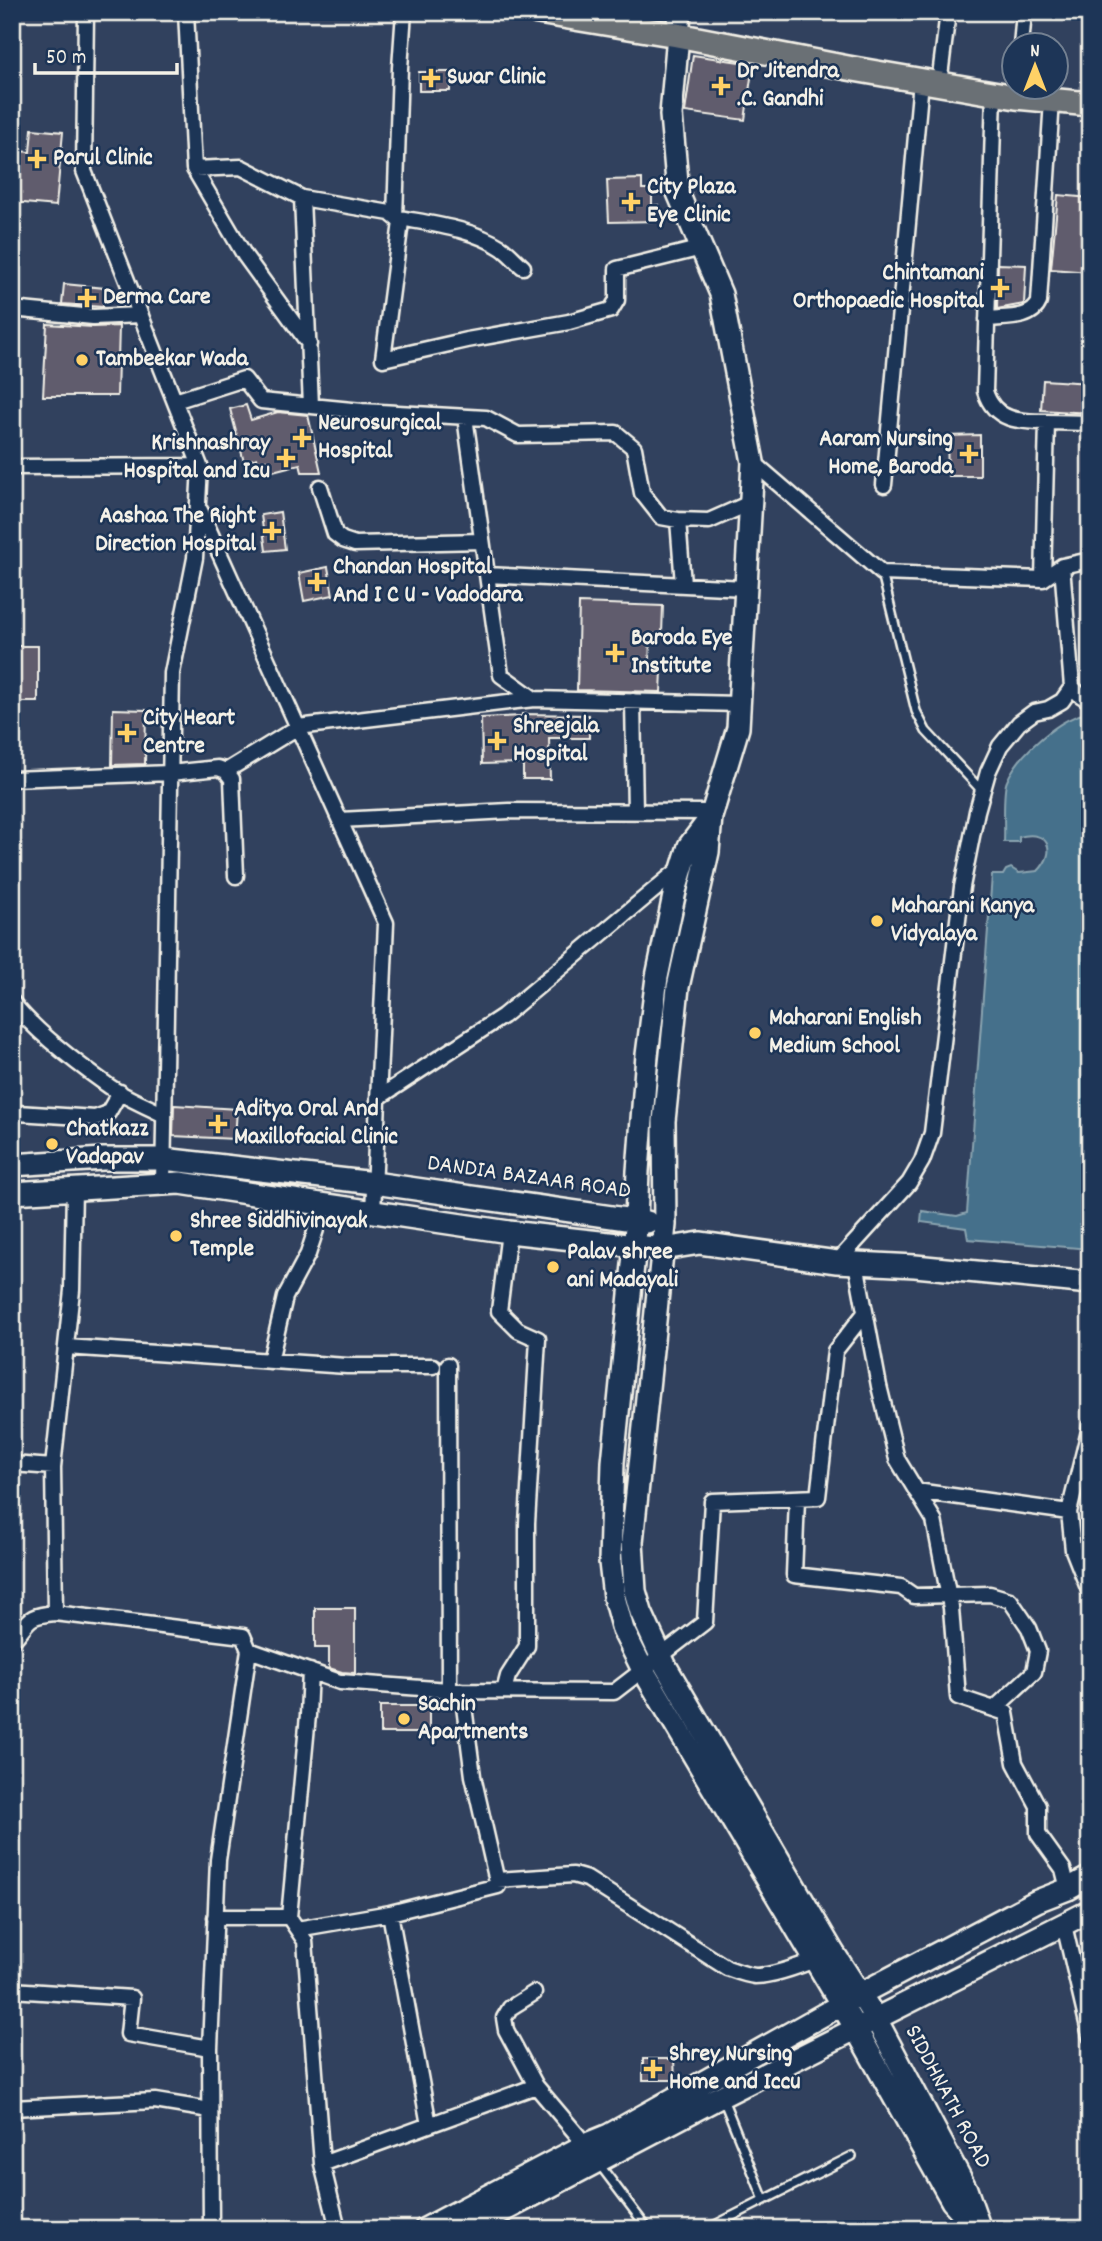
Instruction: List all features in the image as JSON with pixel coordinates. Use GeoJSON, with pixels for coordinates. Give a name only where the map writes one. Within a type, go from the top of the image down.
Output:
{"type":"FeatureCollection","features":[{"type":"Feature","properties":{"kind":"main road"},"geometry":{"type":"LineString","coordinates":[[538,12],[678,24],[930,82],[1000,92]]}},
{"type":"Feature","properties":{"kind":"main road"},"geometry":{"type":"LineString","coordinates":[[1070,102],[1090,104]]}},
{"type":"Feature","properties":{"kind":"street"},"geometry":{"type":"LineString","coordinates":[[86,12],[84,171],[200,466],[195,558],[173,673],[163,1184]]}},
{"type":"Feature","properties":{"kind":"street"},"geometry":{"type":"LineString","coordinates":[[186,12],[194,169],[245,257],[309,344]]}},
{"type":"Feature","properties":{"kind":"street"},"geometry":{"type":"LineString","coordinates":[[396,217],[404,12]]}},
{"type":"Feature","properties":{"kind":"street"},"geometry":{"type":"LineString","coordinates":[[884,485],[930,82],[948,12]]}},
{"type":"Feature","properties":{"kind":"street"},"geometry":{"type":"LineString","coordinates":[[1022,32],[1024,12]]}},
{"type":"Feature","properties":{"kind":"street"},"geometry":{"type":"LineString","coordinates":[[378,1098],[503,1016],[693,868],[689,846],[711,815],[738,728],[753,461],[721,294],[678,193],[671,115],[678,24]]}},
{"type":"Feature","properties":{"kind":"street"},"geometry":{"type":"LineString","coordinates":[[1008,102],[988,319],[985,391],[994,410],[1004,416],[1032,422],[1090,423]]}},
{"type":"Feature","properties":{"kind":"street"},"geometry":{"type":"LineString","coordinates":[[988,319],[1029,314],[1036,310],[1039,302],[1052,102]]}},
{"type":"Feature","properties":{"kind":"street"},"geometry":{"type":"LineString","coordinates":[[194,169],[241,167],[302,198],[390,213],[401,222],[383,359],[467,340],[569,322],[611,310],[617,300],[617,269],[702,248]]}},
{"type":"Feature","properties":{"kind":"street"},"geometry":{"type":"LineString","coordinates":[[302,198],[311,406]]}},
{"type":"Feature","properties":{"kind":"street"},"geometry":{"type":"LineString","coordinates":[[396,217],[477,236],[502,248],[523,267]]}},
{"type":"Feature","properties":{"kind":"street"},"geometry":{"type":"LineString","coordinates":[[12,309],[93,317],[141,315]]}},
{"type":"Feature","properties":{"kind":"street"},"geometry":{"type":"LineString","coordinates":[[174,401],[244,379],[261,401],[486,418],[518,435],[615,433],[634,448],[642,493],[661,517],[709,521],[750,503]]}},
{"type":"Feature","properties":{"kind":"street"},"geometry":{"type":"LineString","coordinates":[[465,417],[501,675],[534,699]]}},
{"type":"Feature","properties":{"kind":"street"},"geometry":{"type":"LineString","coordinates":[[1043,579],[1047,422]]}},
{"type":"Feature","properties":{"kind":"street"},"geometry":{"type":"LineString","coordinates":[[753,461],[882,573],[1043,579],[1062,566],[1090,560]]}},
{"type":"Feature","properties":{"kind":"street"},"geometry":{"type":"LineString","coordinates":[[12,467],[200,466]]}},
{"type":"Feature","properties":{"kind":"street"},"geometry":{"type":"LineString","coordinates":[[320,487],[335,534],[342,540],[355,544],[482,541]]}},
{"type":"Feature","properties":{"kind":"street"},"geometry":{"type":"LineString","coordinates":[[198,506],[386,923],[373,1212]]}},
{"type":"Feature","properties":{"kind":"street"},"geometry":{"type":"LineString","coordinates":[[678,520],[682,584]]}},
{"type":"Feature","properties":{"kind":"street"},"geometry":{"type":"LineString","coordinates":[[847,1262],[909,1183],[922,1161],[932,1133],[962,887],[982,792],[992,761],[1018,723],[1034,712],[1048,709],[1062,701],[1072,687],[1062,566]]}},
{"type":"Feature","properties":{"kind":"street"},"geometry":{"type":"LineString","coordinates":[[487,575],[746,588]]}},
{"type":"Feature","properties":{"kind":"street"},"geometry":{"type":"LineString","coordinates":[[1072,687],[1090,701]]}},
{"type":"Feature","properties":{"kind":"street"},"geometry":{"type":"LineString","coordinates":[[226,771],[298,727],[534,699],[739,704]]}},
{"type":"Feature","properties":{"kind":"street"},"geometry":{"type":"LineString","coordinates":[[633,701],[635,811]]}},
{"type":"Feature","properties":{"kind":"street"},"geometry":{"type":"LineString","coordinates":[[12,779],[170,773],[218,768],[226,771],[232,779],[236,876]]}},
{"type":"Feature","properties":{"kind":"street"},"geometry":{"type":"LineString","coordinates":[[340,820],[509,811],[635,811],[711,815]]}},
{"type":"Feature","properties":{"kind":"street","name":"SIDDHNATH ROAD"},"geometry":{"type":"LineString","coordinates":[[693,868],[675,891],[657,977],[648,1055],[635,1245],[613,1462],[610,1562],[614,1597],[623,1630],[643,1670],[856,2029],[952,2201],[978,2229]]}},
{"type":"Feature","properties":{"kind":"street","name":"SIDDHNATH ROAD"},"geometry":{"type":"LineString","coordinates":[[693,868],[664,1121],[665,1225],[632,1542],[635,1591],[661,1657],[833,1952],[862,1993],[876,2019],[966,2189],[978,2229]]}},
{"type":"Feature","properties":{"kind":"street"},"geometry":{"type":"LineString","coordinates":[[12,1002],[60,1048],[108,1086],[164,1115]]}},
{"type":"Feature","properties":{"kind":"street"},"geometry":{"type":"LineString","coordinates":[[18,1113],[95,1118],[107,1114],[120,1092]]}},
{"type":"Feature","properties":{"kind":"street","name":"DANDIA BAZAAR ROAD"},"geometry":{"type":"LineString","coordinates":[[12,1165],[103,1159],[163,1159],[374,1183],[635,1219],[665,1225],[700,1243]]}},
{"type":"Feature","properties":{"kind":"street"},"geometry":{"type":"LineString","coordinates":[[12,1193],[180,1183],[509,1232],[663,1249],[700,1243],[847,1262],[1090,1283]]}},
{"type":"Feature","properties":{"kind":"street"},"geometry":{"type":"LineString","coordinates":[[55,1614],[53,1467],[72,1290],[74,1189]]}},
{"type":"Feature","properties":{"kind":"street"},"geometry":{"type":"LineString","coordinates":[[270,1361],[285,1297],[308,1254],[324,1205]]}},
{"type":"Feature","properties":{"kind":"street"},"geometry":{"type":"LineString","coordinates":[[504,1691],[508,1676],[527,1646],[527,1523],[538,1339],[517,1330],[499,1311],[509,1232]]}},
{"type":"Feature","properties":{"kind":"street"},"geometry":{"type":"LineString","coordinates":[[847,1262],[865,1313],[897,1459],[934,1520],[949,1596],[958,1696],[1006,1713],[1015,1763],[1038,1806],[1038,1834],[1063,1869],[1058,1893],[1090,2036]]}},
{"type":"Feature","properties":{"kind":"street"},"geometry":{"type":"LineString","coordinates":[[249,1650],[340,1682],[456,1690],[614,1692],[705,1622],[712,1501],[818,1497],[835,1351],[865,1313]]}},
{"type":"Feature","properties":{"kind":"street"},"geometry":{"type":"LineString","coordinates":[[66,1347],[347,1366],[433,1366]]}},
{"type":"Feature","properties":{"kind":"street"},"geometry":{"type":"LineString","coordinates":[[215,1917],[293,1923],[390,1913],[498,1886],[456,1690],[448,1365]]}},
{"type":"Feature","properties":{"kind":"street"},"geometry":{"type":"LineString","coordinates":[[1090,1427],[1069,1512],[1073,1550],[1090,1593]]}},
{"type":"Feature","properties":{"kind":"street"},"geometry":{"type":"LineString","coordinates":[[12,1464],[53,1467]]}},
{"type":"Feature","properties":{"kind":"street"},"geometry":{"type":"LineString","coordinates":[[916,1491],[1069,1512]]}},
{"type":"Feature","properties":{"kind":"street"},"geometry":{"type":"LineString","coordinates":[[797,1499],[794,1575],[901,1587],[914,1596],[990,1594],[1010,1600],[1029,1628],[1038,1651],[1034,1672],[994,1709]]}},
{"type":"Feature","properties":{"kind":"street"},"geometry":{"type":"LineString","coordinates":[[12,1641],[25,1623],[35,1615],[55,1614],[243,1636],[249,1650],[218,1860],[210,2048],[211,2229]]}},
{"type":"Feature","properties":{"kind":"street"},"geometry":{"type":"LineString","coordinates":[[310,1671],[293,1923],[305,1941],[322,2164],[338,2229]]}},
{"type":"Feature","properties":{"kind":"street"},"geometry":{"type":"LineString","coordinates":[[497,1881],[573,1875],[587,1879],[727,1968],[740,1973],[756,1976],[770,1974],[833,1952]]}},
{"type":"Feature","properties":{"kind":"street"},"geometry":{"type":"LineString","coordinates":[[469,2229],[592,2153],[609,2135],[862,1993],[1090,1877]]}},
{"type":"Feature","properties":{"kind":"street"},"geometry":{"type":"LineString","coordinates":[[425,2229],[722,2096],[1090,1911]]}},
{"type":"Feature","properties":{"kind":"street"},"geometry":{"type":"LineString","coordinates":[[390,1913],[429,2125]]}},
{"type":"Feature","properties":{"kind":"street"},"geometry":{"type":"LineString","coordinates":[[12,1990],[131,1998],[128,2034],[210,2048]]}},
{"type":"Feature","properties":{"kind":"street"},"geometry":{"type":"LineString","coordinates":[[534,1993],[510,2008],[504,2018],[506,2030],[536,2086],[592,2153]]}},
{"type":"Feature","properties":{"kind":"street"},"geometry":{"type":"LineString","coordinates":[[322,2164],[536,2086]]}},
{"type":"Feature","properties":{"kind":"street"},"geometry":{"type":"LineString","coordinates":[[12,2108],[155,2101],[210,2110]]}},
{"type":"Feature","properties":{"kind":"lane"},"geometry":{"type":"LineString","coordinates":[[882,573],[916,711],[926,731],[982,792]]}},
{"type":"Feature","properties":{"kind":"lane"},"geometry":{"type":"LineString","coordinates":[[714,2076],[765,2200]]}},
{"type":"Feature","properties":{"kind":"lane"},"geometry":{"type":"LineString","coordinates":[[592,2153],[648,2229]]}},
{"type":"Feature","properties":{"kind":"lane"},"geometry":{"type":"LineString","coordinates":[[707,2229],[852,2156]]}},
{"type":"Feature","properties":{"kind":"water"},"geometry":{"type":"Polygon","coordinates":[[[1090,713],[1090,1249],[968,1239],[966,1228],[921,1222],[922,1211],[957,1216],[967,1213],[992,875],[1003,875],[1011,868],[1019,873],[1038,871],[1048,856],[1047,844],[1037,836],[1019,837],[1019,842],[1004,842],[1005,786],[1021,760],[1042,738],[1066,721],[1090,713]]]}},
{"type":"Feature","properties":{"kind":"building"},"geometry":{"type":"Polygon","coordinates":[[[693,55],[753,64],[745,120],[685,112],[693,55]]]}},
{"type":"Feature","properties":{"kind":"building"},"geometry":{"type":"Polygon","coordinates":[[[419,72],[450,72],[450,91],[419,91],[419,72]]]}},
{"type":"Feature","properties":{"kind":"building"},"geometry":{"type":"Polygon","coordinates":[[[32,129],[63,132],[56,206],[13,202],[18,151],[30,152],[32,129]]]}},
{"type":"Feature","properties":{"kind":"building"},"geometry":{"type":"Polygon","coordinates":[[[642,179],[642,189],[652,189],[652,206],[658,205],[658,221],[609,222],[607,180],[642,179]]]}},
{"type":"Feature","properties":{"kind":"building"},"geometry":{"type":"Polygon","coordinates":[[[1058,195],[1090,198],[1090,272],[1051,269],[1058,195]]]}},
{"type":"Feature","properties":{"kind":"building"},"geometry":{"type":"Polygon","coordinates":[[[998,264],[1026,265],[1024,304],[997,309],[998,264]]]}},
{"type":"Feature","properties":{"kind":"building"},"geometry":{"type":"Polygon","coordinates":[[[64,284],[105,288],[103,307],[62,304],[64,284]]]}},
{"type":"Feature","properties":{"kind":"building","name":"Tambeekar Wada"},"geometry":{"type":"Polygon","coordinates":[[[47,324],[119,326],[117,396],[43,396],[47,324]]]}},
{"type":"Feature","properties":{"kind":"building"},"geometry":{"type":"Polygon","coordinates":[[[1043,380],[1090,383],[1090,413],[1041,410],[1043,380]]]}},
{"type":"Feature","properties":{"kind":"building"},"geometry":{"type":"Polygon","coordinates":[[[246,405],[251,420],[278,412],[308,415],[321,472],[302,472],[300,464],[269,472],[266,460],[258,462],[257,458],[244,462],[230,409],[246,405]]]}},
{"type":"Feature","properties":{"kind":"building"},"geometry":{"type":"Polygon","coordinates":[[[980,435],[980,476],[948,476],[947,436],[980,435]]]}},
{"type":"Feature","properties":{"kind":"building"},"geometry":{"type":"Polygon","coordinates":[[[280,512],[285,549],[266,551],[261,515],[280,512]]]}},
{"type":"Feature","properties":{"kind":"building"},"geometry":{"type":"Polygon","coordinates":[[[328,567],[333,595],[304,601],[299,573],[328,567]]]}},
{"type":"Feature","properties":{"kind":"building"},"geometry":{"type":"Polygon","coordinates":[[[579,603],[663,606],[662,634],[650,634],[649,671],[662,671],[661,692],[577,690],[579,603]]]}},
{"type":"Feature","properties":{"kind":"building"},"geometry":{"type":"Polygon","coordinates":[[[12,646],[38,646],[38,702],[12,702],[12,646]]]}},
{"type":"Feature","properties":{"kind":"building"},"geometry":{"type":"Polygon","coordinates":[[[113,709],[146,710],[145,764],[112,765],[113,709]]]}},
{"type":"Feature","properties":{"kind":"building"},"geometry":{"type":"Polygon","coordinates":[[[522,714],[589,715],[589,738],[549,738],[550,779],[523,779],[523,763],[482,764],[481,718],[522,714]]]}},
{"type":"Feature","properties":{"kind":"building"},"geometry":{"type":"Polygon","coordinates":[[[174,1105],[237,1109],[235,1139],[173,1136],[174,1105]]]}},
{"type":"Feature","properties":{"kind":"building"},"geometry":{"type":"Polygon","coordinates":[[[315,1608],[355,1608],[355,1673],[329,1668],[329,1648],[315,1648],[315,1608]]]}},
{"type":"Feature","properties":{"kind":"building","name":"Sachin Apartments"},"geometry":{"type":"Polygon","coordinates":[[[380,1706],[429,1706],[429,1733],[380,1733],[380,1706]]]}},
{"type":"Feature","properties":{"kind":"building"},"geometry":{"type":"Polygon","coordinates":[[[643,2059],[674,2059],[675,2080],[643,2080],[643,2059]]]}},
{"type":"Feature","properties":{"kind":"place","name":"Swar Clinic"},"geometry":{"type":"Point","coordinates":[431,78]}},
{"type":"Feature","properties":{"kind":"place","name":"Dr Jitendra .C. Gandhi"},"geometry":{"type":"Point","coordinates":[721,86]}},
{"type":"Feature","properties":{"kind":"place","name":"Parul Clinic"},"geometry":{"type":"Point","coordinates":[37,159]}},
{"type":"Feature","properties":{"kind":"place","name":"City Plaza Eye Clinic"},"geometry":{"type":"Point","coordinates":[631,202]}},
{"type":"Feature","properties":{"kind":"place","name":"Chintamani Orthopaedic Hospital"},"geometry":{"type":"Point","coordinates":[1000,288]}},
{"type":"Feature","properties":{"kind":"place","name":"Derma Care"},"geometry":{"type":"Point","coordinates":[87,298]}},
{"type":"Feature","properties":{"kind":"place","name":"Tambeekar Wada"},"geometry":{"type":"Point","coordinates":[82,360]}},
{"type":"Feature","properties":{"kind":"place","name":"Neurosurgical Hospital"},"geometry":{"type":"Point","coordinates":[302,438]}},
{"type":"Feature","properties":{"kind":"place","name":"Aaram Nursing Home, Baroda"},"geometry":{"type":"Point","coordinates":[969,454]}},
{"type":"Feature","properties":{"kind":"place","name":"Krishnashray Hospital and Icu"},"geometry":{"type":"Point","coordinates":[286,458]}},
{"type":"Feature","properties":{"kind":"place","name":"Aashaa The Right Direction Hospital"},"geometry":{"type":"Point","coordinates":[272,531]}},
{"type":"Feature","properties":{"kind":"place","name":"Chandan Hospital And I C U - Vadodara"},"geometry":{"type":"Point","coordinates":[317,582]}},
{"type":"Feature","properties":{"kind":"place","name":"Baroda Eye Institute"},"geometry":{"type":"Point","coordinates":[615,653]}},
{"type":"Feature","properties":{"kind":"place","name":"City Heart Centre"},"geometry":{"type":"Point","coordinates":[127,733]}},
{"type":"Feature","properties":{"kind":"place","name":"Shreejala Hospital"},"geometry":{"type":"Point","coordinates":[497,741]}},
{"type":"Feature","properties":{"kind":"place","name":"Maharani Kanya Vidyalaya"},"geometry":{"type":"Point","coordinates":[877,921]}},
{"type":"Feature","properties":{"kind":"place","name":"Maharani English Medium School"},"geometry":{"type":"Point","coordinates":[755,1033]}},
{"type":"Feature","properties":{"kind":"place","name":"Aditya Oral And Maxillofacial Clinic"},"geometry":{"type":"Point","coordinates":[218,1124]}},
{"type":"Feature","properties":{"kind":"place","name":"Chatkazz Vadapav"},"geometry":{"type":"Point","coordinates":[52,1144]}},
{"type":"Feature","properties":{"kind":"place","name":"Shree Siddhivinayak Temple"},"geometry":{"type":"Point","coordinates":[176,1236]}},
{"type":"Feature","properties":{"kind":"place","name":"Palav shree ani Madayali"},"geometry":{"type":"Point","coordinates":[553,1267]}},
{"type":"Feature","properties":{"kind":"place","name":"Sachin Apartments"},"geometry":{"type":"Point","coordinates":[404,1719]}},
{"type":"Feature","properties":{"kind":"place","name":"Shrey Nursing Home and Iccu"},"geometry":{"type":"Point","coordinates":[653,2069]}}]}
